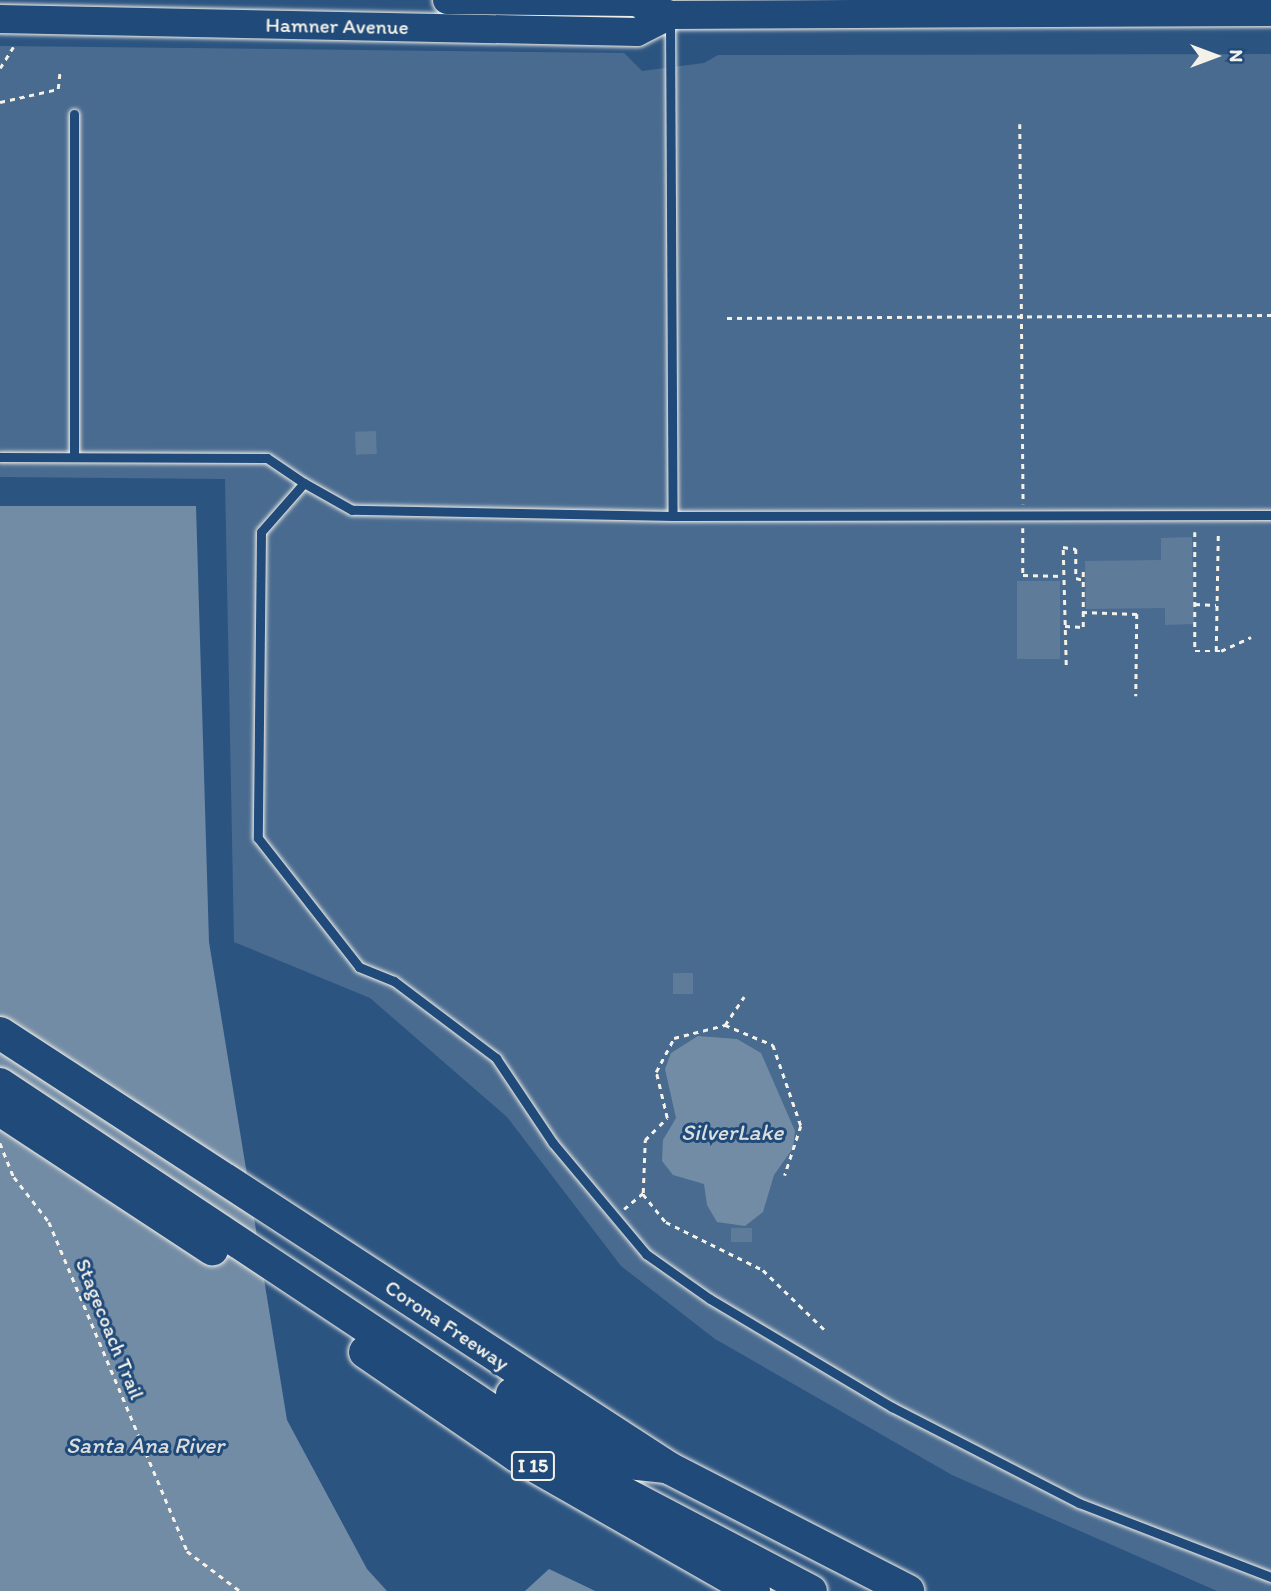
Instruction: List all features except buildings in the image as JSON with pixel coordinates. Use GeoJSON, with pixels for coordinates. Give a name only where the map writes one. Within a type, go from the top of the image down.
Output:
{"type":"FeatureCollection","features":[{"type":"Feature","properties":{"kind":"highway","name":"Corona Freeway"},"geometry":{"type":"LineString","coordinates":[[0,1033],[309,1245],[668,1468],[908,1591]]}},
{"type":"Feature","properties":{"kind":"highway"},"geometry":{"type":"LineString","coordinates":[[0,1055],[309,1245]]}},
{"type":"Feature","properties":{"kind":"highway"},"geometry":{"type":"LineString","coordinates":[[0,1084],[320,1309],[586,1473],[811,1591]]}},
{"type":"Feature","properties":{"kind":"highway","name":"I 15"},"geometry":{"type":"LineString","coordinates":[[0,1110],[320,1309],[517,1456],[754,1591]]}},
{"type":"Feature","properties":{"kind":"main road","name":"Hamner Avenue"},"geometry":{"type":"LineString","coordinates":[[447,0],[635,2],[670,15],[1271,12]]}},
{"type":"Feature","properties":{"kind":"main road","name":"Hamner Avenue"},"geometry":{"type":"LineString","coordinates":[[0,19],[637,32],[670,15]]}},
{"type":"Feature","properties":{"kind":"lane"},"geometry":{"type":"LineString","coordinates":[[670,15],[673,516]]}},
{"type":"Feature","properties":{"kind":"lane"},"geometry":{"type":"LineString","coordinates":[[74,114],[74,457]]}},
{"type":"Feature","properties":{"kind":"lane"},"geometry":{"type":"LineString","coordinates":[[0,457],[267,458],[352,510],[673,516],[1271,515]]}},
{"type":"Feature","properties":{"kind":"lane"},"geometry":{"type":"LineString","coordinates":[[304,482],[261,532],[258,838],[359,967],[394,981],[496,1058],[552,1143],[646,1254],[710,1299],[892,1407],[1079,1503],[1271,1577]]}},
{"type":"Feature","properties":{"kind":"path"},"geometry":{"type":"LineString","coordinates":[[0,68],[13,47]]}},
{"type":"Feature","properties":{"kind":"path"},"geometry":{"type":"LineString","coordinates":[[0,102],[58,89],[60,70]]}},
{"type":"Feature","properties":{"kind":"path"},"geometry":{"type":"LineString","coordinates":[[1020,124],[1023,575],[1063,576]]}},
{"type":"Feature","properties":{"kind":"path"},"geometry":{"type":"LineString","coordinates":[[727,318],[1271,315]]}},
{"type":"Feature","properties":{"kind":"path"},"geometry":{"type":"LineString","coordinates":[[1195,532],[1195,651],[1216,651],[1251,637]]}},
{"type":"Feature","properties":{"kind":"path"},"geometry":{"type":"LineString","coordinates":[[1216,651],[1218,534]]}},
{"type":"Feature","properties":{"kind":"path"},"geometry":{"type":"LineString","coordinates":[[1066,665],[1063,547],[1076,549],[1076,578],[1083,580]]}},
{"type":"Feature","properties":{"kind":"path"},"geometry":{"type":"LineString","coordinates":[[1065,626],[1083,626],[1083,568]]}},
{"type":"Feature","properties":{"kind":"path"},"geometry":{"type":"LineString","coordinates":[[1195,604],[1216,605]]}},
{"type":"Feature","properties":{"kind":"path"},"geometry":{"type":"LineString","coordinates":[[1082,612],[1137,614],[1136,696]]}},
{"type":"Feature","properties":{"kind":"path"},"geometry":{"type":"LineString","coordinates":[[725,1025],[744,997]]}},
{"type":"Feature","properties":{"kind":"path"},"geometry":{"type":"LineString","coordinates":[[785,1175],[801,1126],[773,1045],[725,1025],[674,1038],[656,1072],[667,1118],[645,1140],[643,1193],[666,1222],[763,1270],[825,1330]]}},
{"type":"Feature","properties":{"kind":"path","name":"Stagecoach Trail"},"geometry":{"type":"LineString","coordinates":[[0,1143],[14,1177],[49,1222],[187,1551],[240,1591]]}},
{"type":"Feature","properties":{"kind":"path"},"geometry":{"type":"LineString","coordinates":[[614,1216],[643,1193]]}},
{"type":"Feature","properties":{"kind":"shaded area"},"geometry":{"type":"Polygon","coordinates":[[[0,46],[624,53],[642,71],[704,63],[718,55],[1271,54],[1271,1591],[1217,1591],[952,1475],[715,1339],[621,1266],[507,1117],[370,998],[234,942],[225,479],[0,477],[0,46]]]}},
{"type":"Feature","properties":{"kind":"water","name":"Santa Ana River"},"geometry":{"type":"Polygon","coordinates":[[[0,506],[196,506],[209,942],[287,1420],[367,1569],[387,1591],[0,1591],[0,506]]]}},
{"type":"Feature","properties":{"kind":"water","name":"SilverLake"},"geometry":{"type":"Polygon","coordinates":[[[698,1036],[737,1039],[761,1053],[795,1131],[793,1148],[774,1175],[763,1212],[745,1226],[717,1222],[707,1205],[704,1184],[673,1175],[662,1161],[663,1140],[676,1118],[665,1069],[671,1053],[698,1036]]]}},
{"type":"Feature","properties":{"kind":"water"},"geometry":{"type":"Polygon","coordinates":[[[549,1569],[587,1587],[595,1591],[525,1591],[549,1569]]]}}]}
